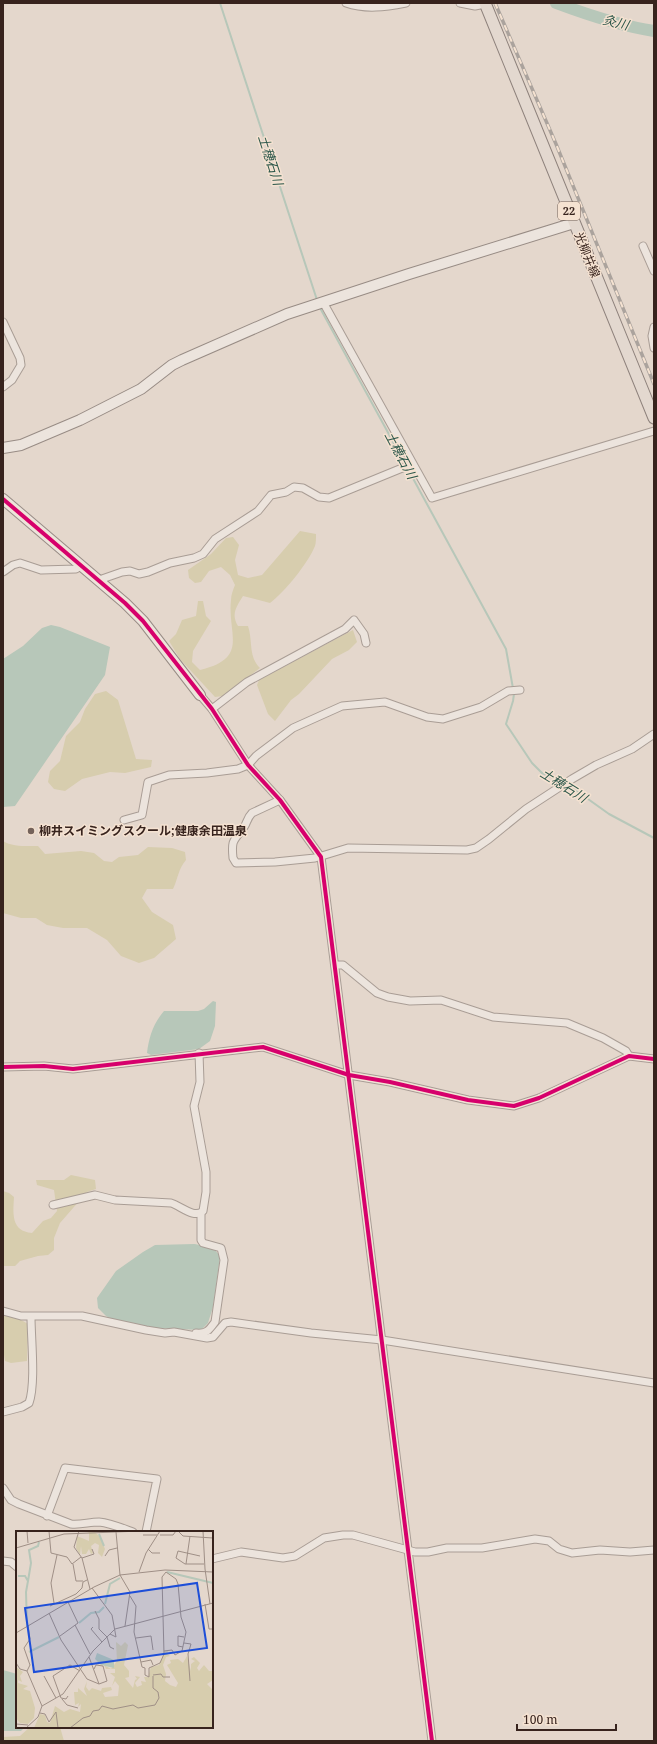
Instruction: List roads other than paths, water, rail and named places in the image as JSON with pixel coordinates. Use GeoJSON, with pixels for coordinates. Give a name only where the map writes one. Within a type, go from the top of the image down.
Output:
{"type":"FeatureCollection","features":[{"type":"Feature","properties":{"kind":"main road","name":"光柳井線"},"geometry":{"type":"LineString","coordinates":[[485,4],[654,418]]}},
{"type":"Feature","properties":{"kind":"street"},"geometry":{"type":"LineString","coordinates":[[346,3],[359,8],[384,7],[406,3]]}},
{"type":"Feature","properties":{"kind":"street"},"geometry":{"type":"LineString","coordinates":[[460,3],[475,6],[485,4]]}},
{"type":"Feature","properties":{"kind":"street"},"geometry":{"type":"LineString","coordinates":[[3,448],[21,445],[74,423],[141,389],[172,365],[287,314],[473,253],[574,223]]}},
{"type":"Feature","properties":{"kind":"street"},"geometry":{"type":"LineString","coordinates":[[643,246],[654,271]]}},
{"type":"Feature","properties":{"kind":"street"},"geometry":{"type":"LineString","coordinates":[[323,302],[409,466],[432,498],[654,431]]}},
{"type":"Feature","properties":{"kind":"street"},"geometry":{"type":"LineString","coordinates":[[3,322],[20,358],[21,365],[12,380],[3,387]]}},
{"type":"Feature","properties":{"kind":"street"},"geometry":{"type":"LineString","coordinates":[[654,327],[652,336],[654,348]]}},
{"type":"Feature","properties":{"kind":"street"},"geometry":{"type":"LineString","coordinates":[[99,580],[122,572],[130,571],[139,574],[148,572],[170,563],[194,558],[203,554],[215,540],[258,512],[271,495],[286,492],[294,487],[303,488],[319,497],[329,498],[409,466]]}},
{"type":"Feature","properties":{"kind":"street"},"geometry":{"type":"LineString","coordinates":[[3,498],[99,580],[143,621],[212,709],[248,765],[280,800],[321,857],[336,965],[432,1741]]}},
{"type":"Feature","properties":{"kind":"street"},"geometry":{"type":"LineString","coordinates":[[3,572],[13,565],[20,563],[41,570],[76,569],[81,566]]}},
{"type":"Feature","properties":{"kind":"street"},"geometry":{"type":"LineString","coordinates":[[212,709],[247,682],[346,629],[354,620],[364,634],[366,643]]}},
{"type":"Feature","properties":{"kind":"street"},"geometry":{"type":"LineString","coordinates":[[124,820],[142,815],[148,782],[168,775],[207,773],[238,769],[248,765],[256,756],[293,728],[342,706],[385,702],[427,717],[443,719],[481,707],[504,693],[517,690]]}},
{"type":"Feature","properties":{"kind":"street"},"geometry":{"type":"LineString","coordinates":[[280,800],[252,813],[248,817],[244,826],[235,837],[232,850],[233,858],[236,863],[275,862],[321,857],[348,848],[459,851],[476,848],[526,809],[596,765],[632,749],[654,734]]}},
{"type":"Feature","properties":{"kind":"street"},"geometry":{"type":"LineString","coordinates":[[336,965],[343,965],[377,992],[388,997],[410,1001],[441,1000],[493,1017],[567,1023],[603,1038],[626,1051],[629,1056]]}},
{"type":"Feature","properties":{"kind":"street"},"geometry":{"type":"LineString","coordinates":[[3,1067],[44,1066],[73,1068],[263,1047],[349,1075],[390,1082],[468,1100],[514,1106],[539,1098],[629,1056],[654,1059]]}},
{"type":"Feature","properties":{"kind":"street"},"geometry":{"type":"LineString","coordinates":[[193,1336],[196,1333],[204,1334],[215,1322],[224,1260],[221,1248],[203,1243],[201,1240],[201,1213],[205,1207],[206,1172],[194,1114],[194,1106],[200,1082],[198,1053]]}},
{"type":"Feature","properties":{"kind":"street"},"geometry":{"type":"LineString","coordinates":[[53,1205],[95,1195],[115,1200],[171,1203],[190,1212],[201,1213]]}},
{"type":"Feature","properties":{"kind":"street"},"geometry":{"type":"LineString","coordinates":[[3,1310],[21,1316],[31,1317],[82,1316],[146,1330],[165,1333],[174,1332],[207,1338],[213,1337],[225,1323],[231,1322],[311,1333],[382,1340],[654,1383]]}},
{"type":"Feature","properties":{"kind":"street"},"geometry":{"type":"LineString","coordinates":[[3,1412],[22,1407],[29,1403],[31,1398],[31,1317]]}},
{"type":"Feature","properties":{"kind":"street"},"geometry":{"type":"LineString","coordinates":[[47,1516],[65,1468],[157,1479],[146,1531]]}},
{"type":"Feature","properties":{"kind":"street"},"geometry":{"type":"LineString","coordinates":[[3,1488],[11,1500],[79,1529],[97,1522],[106,1523],[130,1531]]}},
{"type":"Feature","properties":{"kind":"street"},"geometry":{"type":"LineString","coordinates":[[213,1559],[241,1552],[283,1558],[295,1556],[324,1538],[343,1535],[353,1535],[415,1552],[428,1552],[447,1548],[482,1548],[535,1539],[543,1539],[565,1552],[572,1553],[600,1550],[630,1552],[654,1550]]}},
{"type":"Feature","properties":{"kind":"street"},"geometry":{"type":"LineString","coordinates":[[3,1560],[12,1562],[16,1566]]}},
{"type":"Feature","properties":{"kind":"waterway","name":"土穂石川"},"geometry":{"type":"LineString","coordinates":[[220,3],[317,300]]}},
{"type":"Feature","properties":{"kind":"waterway","name":"灸川"},"geometry":{"type":"LineString","coordinates":[[556,3],[604,20],[654,31]]}},
{"type":"Feature","properties":{"kind":"waterway","name":"土穂石川"},"geometry":{"type":"LineString","coordinates":[[319,306],[506,649],[514,694],[506,724],[532,763],[542,773],[563,782]]}},
{"type":"Feature","properties":{"kind":"waterway","name":"土穂石川"},"geometry":{"type":"LineString","coordinates":[[567,784],[609,814],[654,838]]}},
{"type":"Feature","properties":{"kind":"railway"},"geometry":{"type":"LineString","coordinates":[[495,3],[556,144],[654,384]]}},
{"type":"Feature","properties":{"kind":"place","name":"柳井スイミングスクール;健康余田温泉"},"geometry":{"type":"Point","coordinates":[31,831]}}]}
